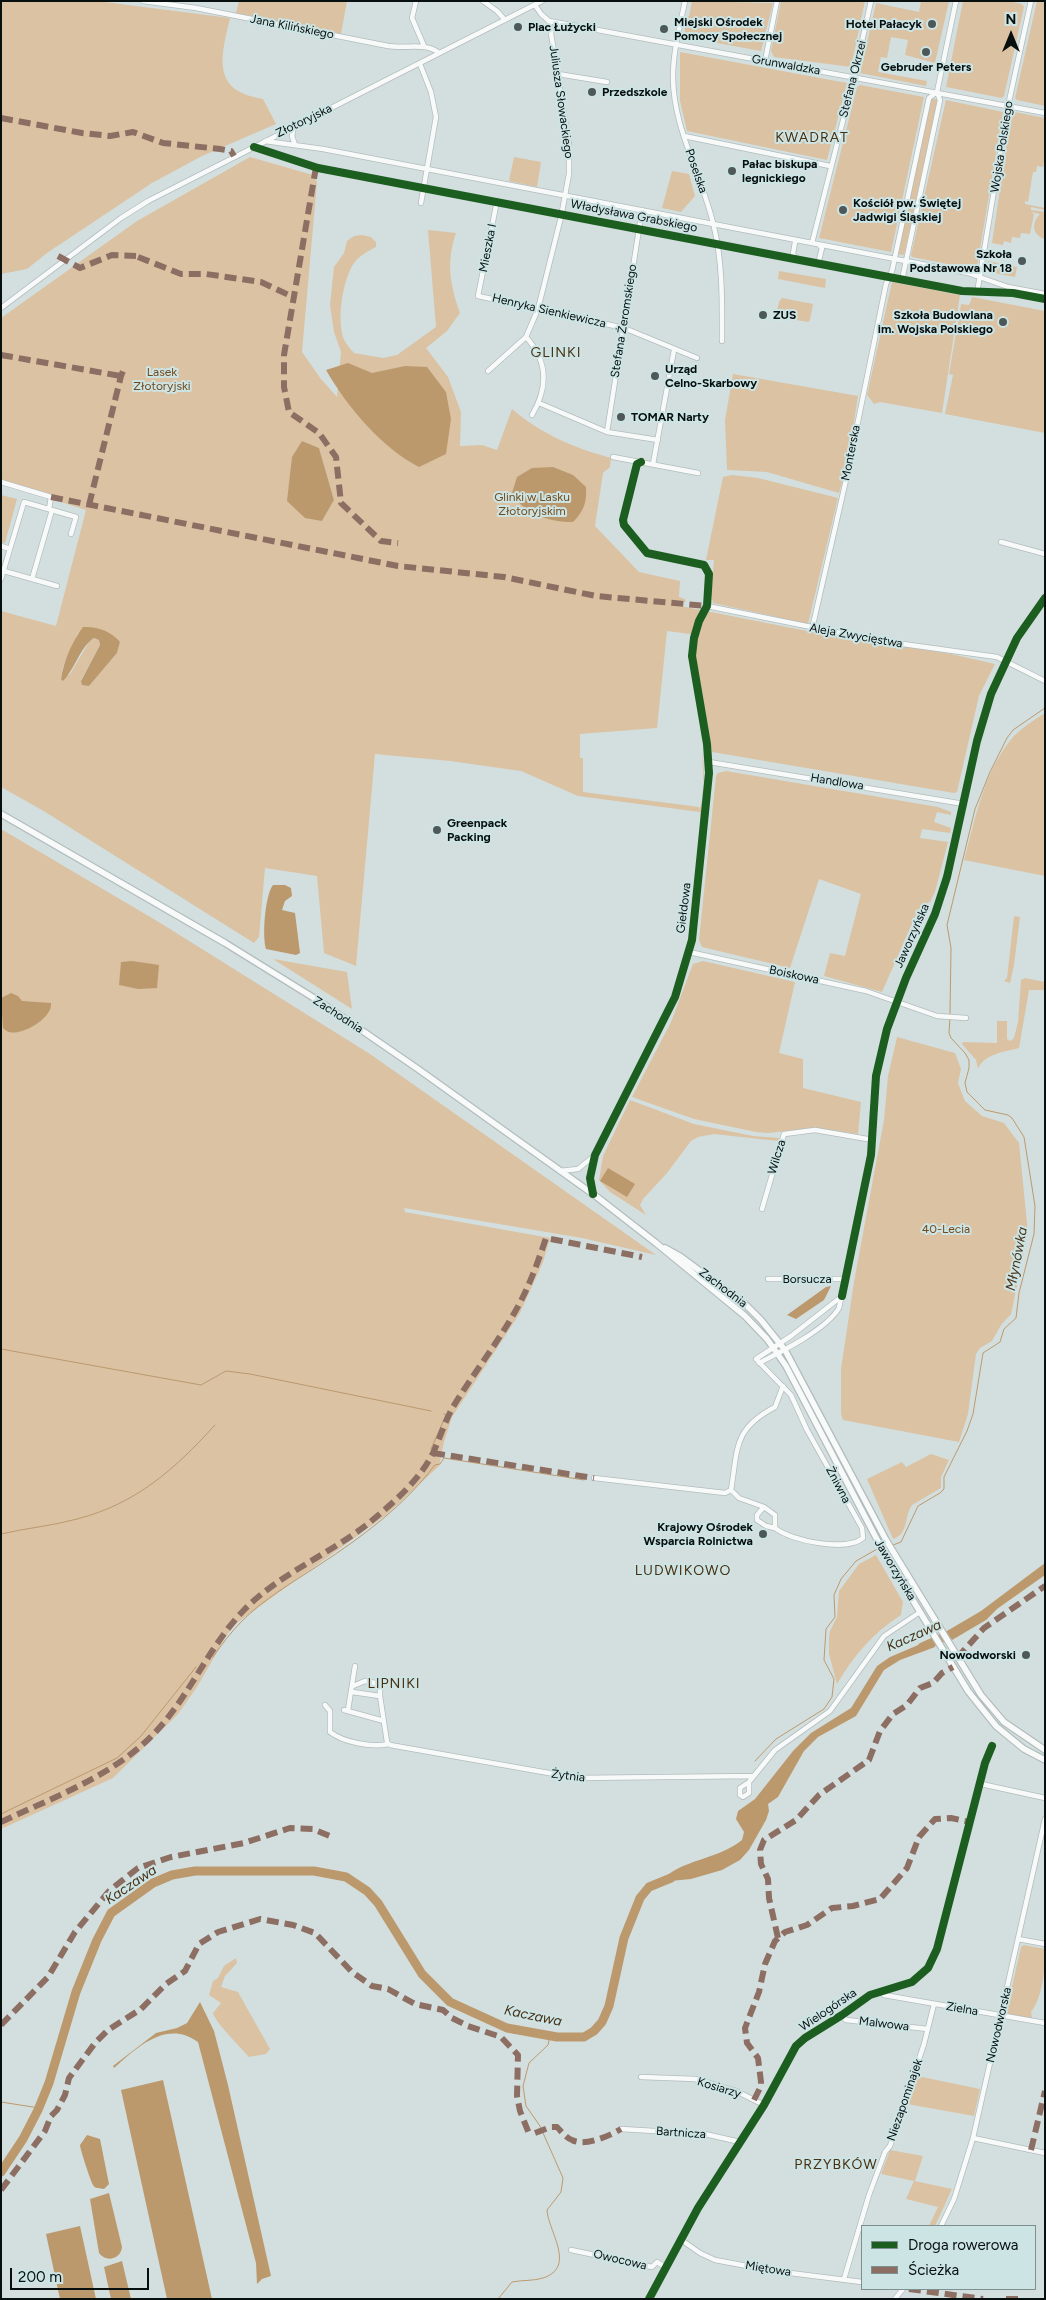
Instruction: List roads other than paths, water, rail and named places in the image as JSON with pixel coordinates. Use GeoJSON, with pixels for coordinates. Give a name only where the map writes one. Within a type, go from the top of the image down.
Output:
{"type":"FeatureCollection","features":[{"type":"Feature","properties":{"kind":"main road","name":"Zachodnia"},"geometry":{"type":"LineString","coordinates":[[1,814],[225,943],[322,1003],[593,1194],[745,1316],[774,1347]]}},
{"type":"Feature","properties":{"kind":"main road","name":"Zachodnia"},"geometry":{"type":"LineString","coordinates":[[656,1243],[681,1257],[740,1301],[761,1320],[780,1343]]}},
{"type":"Feature","properties":{"kind":"main road","name":"Jaworzyńska"},"geometry":{"type":"LineString","coordinates":[[780,1343],[886,1540],[952,1650],[992,1709],[1018,1733],[1045,1750]]}},
{"type":"Feature","properties":{"kind":"main road","name":"Jaworzyńska"},"geometry":{"type":"LineString","coordinates":[[774,1347],[879,1544],[974,1701],[996,1726],[1024,1748],[1045,1760]]}},
{"type":"Feature","properties":{"kind":"street","name":"Jana Kilińskiego"},"geometry":{"type":"LineString","coordinates":[[143,1],[197,8],[388,46],[405,48],[424,46],[434,49],[439,53]]}},
{"type":"Feature","properties":{"kind":"street"},"geometry":{"type":"LineString","coordinates":[[416,1],[412,18],[424,46]]}},
{"type":"Feature","properties":{"kind":"street"},"geometry":{"type":"LineString","coordinates":[[483,1],[497,11],[504,20]]}},
{"type":"Feature","properties":{"kind":"street","name":"Złotoryjska"},"geometry":{"type":"LineString","coordinates":[[1,308],[121,218],[176,186],[542,1]]}},
{"type":"Feature","properties":{"kind":"street","name":"Poselska"},"geometry":{"type":"LineString","coordinates":[[685,1],[676,45],[673,77],[674,92],[684,136],[714,224],[718,244],[722,341]]}},
{"type":"Feature","properties":{"kind":"street"},"geometry":{"type":"LineString","coordinates":[[765,61],[777,1]]}},
{"type":"Feature","properties":{"kind":"street","name":"Stefana Okrzei"},"geometry":{"type":"LineString","coordinates":[[812,243],[871,1]]}},
{"type":"Feature","properties":{"kind":"street"},"geometry":{"type":"LineString","coordinates":[[902,280],[940,100],[937,92],[956,1]]}},
{"type":"Feature","properties":{"kind":"street","name":"Wojska Polskiego"},"geometry":{"type":"LineString","coordinates":[[977,293],[1008,106],[1031,1]]}},
{"type":"Feature","properties":{"kind":"street"},"geometry":{"type":"LineString","coordinates":[[535,5],[549,21]]}},
{"type":"Feature","properties":{"kind":"street","name":"Grunwaldzka"},"geometry":{"type":"LineString","coordinates":[[549,21],[1045,113]]}},
{"type":"Feature","properties":{"kind":"street","name":"Juliusza Słowackiego"},"geometry":{"type":"LineString","coordinates":[[488,371],[526,337],[538,309],[562,214],[569,174],[569,145],[549,21]]}},
{"type":"Feature","properties":{"kind":"street"},"geometry":{"type":"LineString","coordinates":[[420,64],[436,111],[436,124],[421,203]]}},
{"type":"Feature","properties":{"kind":"street"},"geometry":{"type":"LineString","coordinates":[[558,74],[607,82]]}},
{"type":"Feature","properties":{"kind":"street","name":"Monterska"},"geometry":{"type":"LineString","coordinates":[[812,628],[846,480],[886,284],[890,277],[929,98],[937,92]]}},
{"type":"Feature","properties":{"kind":"street"},"geometry":{"type":"LineString","coordinates":[[294,126],[292,136],[295,145]]}},
{"type":"Feature","properties":{"kind":"street"},"geometry":{"type":"LineString","coordinates":[[684,136],[830,166]]}},
{"type":"Feature","properties":{"kind":"street","name":"Władysława Grabskiego"},"geometry":{"type":"LineString","coordinates":[[265,141],[427,169],[906,261],[980,276],[1014,291],[1045,299]]}},
{"type":"Feature","properties":{"kind":"street","name":"Władysława Grabskiego"},"geometry":{"type":"LineString","coordinates":[[254,147],[305,165],[902,280],[977,293],[1014,291],[1045,294]]}},
{"type":"Feature","properties":{"kind":"street"},"geometry":{"type":"LineString","coordinates":[[918,148],[930,150]]}},
{"type":"Feature","properties":{"kind":"street","name":"Mieszka I"},"geometry":{"type":"LineString","coordinates":[[478,296],[497,201]]}},
{"type":"Feature","properties":{"kind":"street","name":"Stefana Żeromskiego"},"geometry":{"type":"LineString","coordinates":[[607,432],[642,210]]}},
{"type":"Feature","properties":{"kind":"street"},"geometry":{"type":"LineString","coordinates":[[795,258],[793,254],[795,242],[798,240]]}},
{"type":"Feature","properties":{"kind":"street"},"geometry":{"type":"LineString","coordinates":[[815,262],[820,259],[822,248],[819,244]]}},
{"type":"Feature","properties":{"kind":"street","name":"Henryka Sienkiewicza"},"geometry":{"type":"LineString","coordinates":[[478,296],[624,328],[697,358]]}},
{"type":"Feature","properties":{"kind":"street"},"geometry":{"type":"LineString","coordinates":[[526,337],[535,347],[544,368],[543,390],[539,403],[532,415]]}},
{"type":"Feature","properties":{"kind":"street"},"geometry":{"type":"LineString","coordinates":[[653,464],[674,350]]}},
{"type":"Feature","properties":{"kind":"street"},"geometry":{"type":"LineString","coordinates":[[539,403],[607,432],[658,440]]}},
{"type":"Feature","properties":{"kind":"street"},"geometry":{"type":"LineString","coordinates":[[614,456],[698,473]]}},
{"type":"Feature","properties":{"kind":"street"},"geometry":{"type":"LineString","coordinates":[[641,462],[636,464],[623,520],[624,525],[647,553],[704,565],[709,574],[707,606]]}},
{"type":"Feature","properties":{"kind":"street"},"geometry":{"type":"LineString","coordinates":[[1,482],[51,497],[50,510],[32,579]]}},
{"type":"Feature","properties":{"kind":"street"},"geometry":{"type":"LineString","coordinates":[[1,579],[24,502],[76,517],[71,534]]}},
{"type":"Feature","properties":{"kind":"street"},"geometry":{"type":"LineString","coordinates":[[1001,542],[1045,554]]}},
{"type":"Feature","properties":{"kind":"street"},"geometry":{"type":"LineString","coordinates":[[1,546],[10,549]]}},
{"type":"Feature","properties":{"kind":"street"},"geometry":{"type":"LineString","coordinates":[[4,571],[57,586]]}},
{"type":"Feature","properties":{"kind":"street","name":"Jaworzyńska"},"geometry":{"type":"LineString","coordinates":[[778,1354],[833,1315],[839,1308],[873,1140],[875,1091],[879,1058],[897,1001],[941,897],[953,855],[972,762],[986,708],[1005,661],[1025,626],[1045,598]]}},
{"type":"Feature","properties":{"kind":"street","name":"Aleja Zwycięstwa"},"geometry":{"type":"LineString","coordinates":[[707,606],[881,641],[997,657],[1045,681]]}},
{"type":"Feature","properties":{"kind":"street","name":"Giełdowa"},"geometry":{"type":"LineString","coordinates":[[593,1194],[590,1178],[595,1155],[669,1011],[689,952],[699,883],[709,785],[709,762],[692,656],[694,638],[699,621],[707,606]]}},
{"type":"Feature","properties":{"kind":"street","name":"Handlowa"},"geometry":{"type":"LineString","coordinates":[[709,762],[964,804]]}},
{"type":"Feature","properties":{"kind":"street","name":"Boiskowa"},"geometry":{"type":"LineString","coordinates":[[689,952],[860,989],[897,1001],[928,1014],[950,1018],[966,1018]]}},
{"type":"Feature","properties":{"kind":"street","name":"Wilcza"},"geometry":{"type":"LineString","coordinates":[[762,1209],[784,1134],[816,1130],[873,1140]]}},
{"type":"Feature","properties":{"kind":"street","name":"Giełdowa"},"geometry":{"type":"LineString","coordinates":[[560,1170],[578,1169],[595,1155]]}},
{"type":"Feature","properties":{"kind":"street","name":"Borsucza"},"geometry":{"type":"LineString","coordinates":[[768,1279],[846,1279]]}},
{"type":"Feature","properties":{"kind":"street"},"geometry":{"type":"LineString","coordinates":[[757,1361],[842,1296]]}},
{"type":"Feature","properties":{"kind":"street"},"geometry":{"type":"LineString","coordinates":[[757,1361],[778,1354]]}},
{"type":"Feature","properties":{"kind":"street","name":"Żniwna"},"geometry":{"type":"LineString","coordinates":[[757,1361],[795,1402],[807,1430],[864,1534],[860,1540],[853,1543],[808,1543],[782,1534],[775,1528],[766,1526],[757,1520],[757,1515],[764,1508]]}},
{"type":"Feature","properties":{"kind":"street"},"geometry":{"type":"LineString","coordinates":[[731,1490],[736,1457],[742,1436],[756,1417],[776,1407],[782,1386]]}},
{"type":"Feature","properties":{"kind":"street"},"geometry":{"type":"LineString","coordinates":[[594,1478],[724,1493],[731,1490]]}},
{"type":"Feature","properties":{"kind":"street"},"geometry":{"type":"LineString","coordinates":[[731,1490],[739,1498],[775,1514],[775,1528]]}},
{"type":"Feature","properties":{"kind":"street"},"geometry":{"type":"LineString","coordinates":[[749,1782],[775,1750],[830,1712],[884,1636],[920,1612]]}},
{"type":"Feature","properties":{"kind":"street"},"geometry":{"type":"LineString","coordinates":[[355,1666],[353,1689],[346,1710],[384,1721]]}},
{"type":"Feature","properties":{"kind":"street"},"geometry":{"type":"LineString","coordinates":[[353,1689],[365,1682],[380,1684],[387,1743]]}},
{"type":"Feature","properties":{"kind":"street"},"geometry":{"type":"LineString","coordinates":[[353,1689],[380,1696]]}},
{"type":"Feature","properties":{"kind":"street","name":"Żytnia"},"geometry":{"type":"LineString","coordinates":[[325,1705],[330,1711],[330,1732],[355,1743],[387,1743],[577,1778],[754,1776]]}},
{"type":"Feature","properties":{"kind":"street","name":"Wielogórska"},"geometry":{"type":"LineString","coordinates":[[649,2299],[680,2239],[764,2105],[796,2046],[805,2038],[842,2016],[870,1996],[912,1982],[928,1968],[933,1959],[981,1784],[985,1763],[992,1746]]}},
{"type":"Feature","properties":{"kind":"street"},"geometry":{"type":"LineString","coordinates":[[981,1784],[1045,1798]]}},
{"type":"Feature","properties":{"kind":"street","name":"Nowodworska"},"geometry":{"type":"LineString","coordinates":[[941,2225],[956,2192],[973,2138],[1045,1819]]}},
{"type":"Feature","properties":{"kind":"street"},"geometry":{"type":"LineString","coordinates":[[1018,1939],[1045,1944]]}},
{"type":"Feature","properties":{"kind":"street","name":"Zielna"},"geometry":{"type":"LineString","coordinates":[[881,1992],[884,1995],[1045,2023]]}},
{"type":"Feature","properties":{"kind":"street","name":"Niezapominajek"},"geometry":{"type":"LineString","coordinates":[[844,2279],[869,2195],[885,2152],[890,2146],[928,2029],[934,2004]]}},
{"type":"Feature","properties":{"kind":"street","name":"Malwowa"},"geometry":{"type":"LineString","coordinates":[[842,2016],[846,2020],[928,2029]]}},
{"type":"Feature","properties":{"kind":"street","name":"Kosiarzy"},"geometry":{"type":"LineString","coordinates":[[641,2077],[695,2079],[736,2091],[764,2105]]}},
{"type":"Feature","properties":{"kind":"street","name":"Bartnicza"},"geometry":{"type":"LineString","coordinates":[[620,2129],[704,2134],[740,2142]]}},
{"type":"Feature","properties":{"kind":"street"},"geometry":{"type":"LineString","coordinates":[[973,2138],[1045,2152]]}},
{"type":"Feature","properties":{"kind":"street","name":"Miętowa"},"geometry":{"type":"LineString","coordinates":[[680,2239],[700,2253],[715,2260],[774,2271],[861,2282]]}},
{"type":"Feature","properties":{"kind":"street","name":"Owocowa"},"geometry":{"type":"LineString","coordinates":[[571,2250],[652,2267],[657,2262],[665,2267]]}},
{"type":"Feature","properties":{"kind":"waterway","name":"Młynówka"},"geometry":{"type":"LineString","coordinates":[[950,1014],[951,948],[947,925],[975,809],[990,772],[1007,738],[1013,730],[1045,708]]}},
{"type":"Feature","properties":{"kind":"waterway","name":"Młynówka"},"geometry":{"type":"LineString","coordinates":[[893,1545],[901,1542],[918,1506],[944,1489],[944,1477],[967,1431],[973,1414],[983,1353],[1000,1342],[1004,1329],[1016,1318],[1019,1293],[1034,1234],[1035,1206],[1024,1137],[1012,1118],[1008,1115],[985,1110],[967,1092],[965,1083],[969,1060],[951,1038],[949,1033],[950,1018]]}},
{"type":"Feature","properties":{"kind":"waterway"},"geometry":{"type":"LineString","coordinates":[[1,1349],[201,1385],[226,1371],[250,1374],[431,1411]]}},
{"type":"Feature","properties":{"kind":"waterway"},"geometry":{"type":"LineString","coordinates":[[431,1449],[446,1415],[444,1414]]}},
{"type":"Feature","properties":{"kind":"waterway"},"geometry":{"type":"LineString","coordinates":[[1,1534],[68,1521],[118,1504],[153,1483],[169,1470],[215,1425]]}},
{"type":"Feature","properties":{"kind":"waterway"},"geometry":{"type":"LineString","coordinates":[[213,1657],[230,1634],[260,1605],[382,1520],[444,1458],[584,1480]]}},
{"type":"Feature","properties":{"kind":"waterway","name":"Młynówka"},"geometry":{"type":"LineString","coordinates":[[755,1761],[776,1739],[824,1709],[832,1697],[834,1679],[824,1660],[826,1629],[835,1617],[834,1595],[841,1579],[856,1561],[879,1548]]}},
{"type":"Feature","properties":{"kind":"waterway","name":"Kaczawa"},"geometry":{"type":"LineString","coordinates":[[922,1647],[960,1630]]}},
{"type":"Feature","properties":{"kind":"waterway"},"geometry":{"type":"LineString","coordinates":[[1,1814],[117,1758],[141,1736],[196,1667]]}},
{"type":"Feature","properties":{"kind":"waterway","name":"Kaczawa"},"geometry":{"type":"LineString","coordinates":[[1,2172],[23,2139],[38,2110],[49,2083],[76,1992],[97,1940],[111,1913],[153,1883],[172,1875],[195,1871],[314,1871],[346,1877],[367,1891],[378,1903],[422,1974],[450,2002],[507,2028],[557,2037],[584,2037],[594,2031],[602,2022],[609,2006],[624,1938],[640,1898],[649,1887],[671,1878]]}},
{"type":"Feature","properties":{"kind":"waterway"},"geometry":{"type":"LineString","coordinates":[[498,2299],[512,2282],[543,2278],[553,2273],[558,2266],[558,2248],[547,2210],[561,2192],[563,2178],[540,2126],[526,2106],[523,2086],[529,2063],[548,2045],[550,2036]]}},
{"type":"Feature","properties":{"kind":"waterway"},"geometry":{"type":"LineString","coordinates":[[1,2102],[39,2108]]}},
{"type":"Feature","properties":{"kind":"place","name":"Hotel Pałacyk"},"geometry":{"type":"Point","coordinates":[932,24]}},
{"type":"Feature","properties":{"kind":"place","name":"Plac Łużycki"},"geometry":{"type":"Point","coordinates":[518,27]}},
{"type":"Feature","properties":{"kind":"place","name":"Miejski Ośrodek Pomocy Społecznej"},"geometry":{"type":"Point","coordinates":[664,29]}},
{"type":"Feature","properties":{"kind":"place","name":"Gebruder Peters"},"geometry":{"type":"Point","coordinates":[926,52]}},
{"type":"Feature","properties":{"kind":"place","name":"Przedszkole"},"geometry":{"type":"Point","coordinates":[592,92]}},
{"type":"Feature","properties":{"kind":"place","name":"Pałac biskupa legnickiego"},"geometry":{"type":"Point","coordinates":[732,171]}},
{"type":"Feature","properties":{"kind":"place","name":"Kościół pw. Świętej Jadwigi Śląskiej"},"geometry":{"type":"Point","coordinates":[843,210]}},
{"type":"Feature","properties":{"kind":"place","name":"Szkoła Podstawowa Nr 18"},"geometry":{"type":"Point","coordinates":[1022,261]}},
{"type":"Feature","properties":{"kind":"place","name":"ZUS"},"geometry":{"type":"Point","coordinates":[763,315]}},
{"type":"Feature","properties":{"kind":"place","name":"Szkoła Budowlana im. Wojska Polskiego"},"geometry":{"type":"Point","coordinates":[1003,322]}},
{"type":"Feature","properties":{"kind":"place","name":"Urząd Celno-Skarbowy"},"geometry":{"type":"Point","coordinates":[655,376]}},
{"type":"Feature","properties":{"kind":"place","name":"TOMAR Narty"},"geometry":{"type":"Point","coordinates":[621,417]}},
{"type":"Feature","properties":{"kind":"place","name":"Greenpack Packing"},"geometry":{"type":"Point","coordinates":[437,830]}},
{"type":"Feature","properties":{"kind":"place","name":"Krajowy Ośrodek Wsparcia Rolnictwa"},"geometry":{"type":"Point","coordinates":[763,1534]}},
{"type":"Feature","properties":{"kind":"place","name":"Nowodworski"},"geometry":{"type":"Point","coordinates":[1026,1655]}},
{"type":"Feature","properties":{"kind":"district","name":"KWADRAT"},"geometry":{"type":"Point","coordinates":[812,138]}},
{"type":"Feature","properties":{"kind":"district","name":"GLINKI"},"geometry":{"type":"Point","coordinates":[556,353]}},
{"type":"Feature","properties":{"kind":"district","name":"LUDWIKOWO"},"geometry":{"type":"Point","coordinates":[683,1571]}},
{"type":"Feature","properties":{"kind":"district","name":"LIPNIKI"},"geometry":{"type":"Point","coordinates":[394,1684]}},
{"type":"Feature","properties":{"kind":"district","name":"PRZYBKÓW"},"geometry":{"type":"Point","coordinates":[836,2165]}},
{"type":"Feature","properties":{"kind":"park label","name":"Lasek Złotoryjski"},"geometry":{"type":"Point","coordinates":[162,379]}},
{"type":"Feature","properties":{"kind":"park label","name":"Glinki w Lasku Złotoryjskim"},"geometry":{"type":"Point","coordinates":[532,504]}},
{"type":"Feature","properties":{"kind":"park label","name":"40-Lecia"},"geometry":{"type":"Point","coordinates":[946,1229]}}]}
